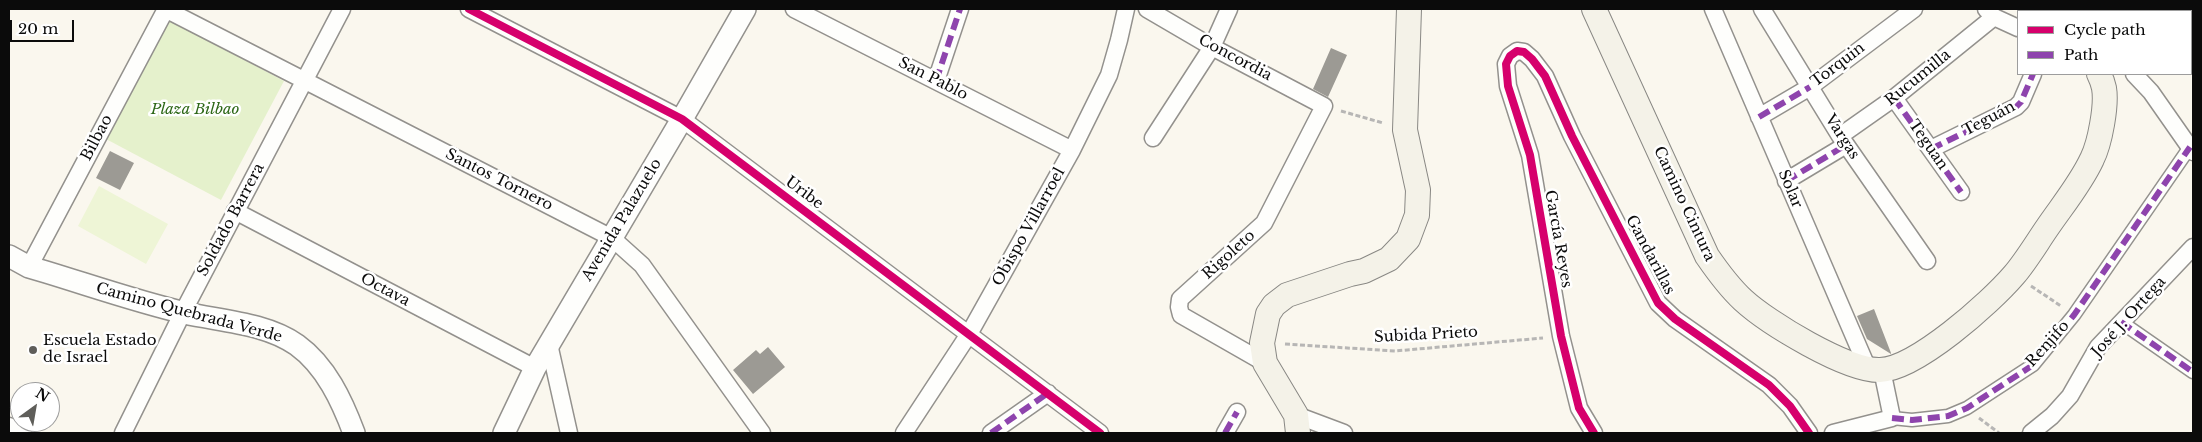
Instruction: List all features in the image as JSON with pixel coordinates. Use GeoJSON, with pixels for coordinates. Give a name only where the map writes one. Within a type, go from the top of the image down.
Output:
{"type":"FeatureCollection","features":[{"type":"Feature","properties":{"kind":"main road"},"geometry":{"type":"LineString","coordinates":[[1297,424],[1263,353],[1268,314],[1280,300],[1294,292],[1378,266],[1390,259],[1408,239],[1414,228],[1419,202],[1418,190],[1405,130],[1409,9]]}},
{"type":"Feature","properties":{"kind":"main road","name":"Camino Cintura"},"geometry":{"type":"LineString","coordinates":[[1594,9],[1707,256],[1718,272],[1744,300],[1777,325],[1835,358],[1875,370]]}},
{"type":"Feature","properties":{"kind":"main road"},"geometry":{"type":"LineString","coordinates":[[1875,370],[1911,361],[1956,330],[2014,275],[2070,196],[2093,158],[2103,116],[2104,88],[2099,75]]}},
{"type":"Feature","properties":{"kind":"street","name":"Santos Tornero"},"geometry":{"type":"LineString","coordinates":[[165,9],[612,238],[642,265],[762,433]]}},
{"type":"Feature","properties":{"kind":"street","name":"Bilbao"},"geometry":{"type":"LineString","coordinates":[[29,267],[165,9]]}},
{"type":"Feature","properties":{"kind":"street","name":"Soldado Barrera"},"geometry":{"type":"LineString","coordinates":[[123,433],[182,312],[342,9]]}},
{"type":"Feature","properties":{"kind":"street","name":"Uribe"},"geometry":{"type":"LineString","coordinates":[[469,9],[682,119],[1100,433]]}},
{"type":"Feature","properties":{"kind":"street","name":"Avenida Palazuelo"},"geometry":{"type":"LineString","coordinates":[[504,433],[535,368],[745,9]]}},
{"type":"Feature","properties":{"kind":"street","name":"San Pablo"},"geometry":{"type":"LineString","coordinates":[[794,9],[1072,150]]}},
{"type":"Feature","properties":{"kind":"street"},"geometry":{"type":"LineString","coordinates":[[936,81],[960,9]]}},
{"type":"Feature","properties":{"kind":"street","name":"Obispo Villarroel"},"geometry":{"type":"LineString","coordinates":[[904,433],[970,334],[1072,150],[1108,75],[1120,40],[1126,9]]}},
{"type":"Feature","properties":{"kind":"street","name":"Concordia"},"geometry":{"type":"LineString","coordinates":[[1147,9],[1212,47],[1324,106]]}},
{"type":"Feature","properties":{"kind":"street"},"geometry":{"type":"LineString","coordinates":[[1153,138],[1212,47],[1229,9]]}},
{"type":"Feature","properties":{"kind":"street","name":"Vargas"},"geometry":{"type":"LineString","coordinates":[[1762,9],[1843,140],[1927,261]]}},
{"type":"Feature","properties":{"kind":"street","name":"Torquin"},"geometry":{"type":"LineString","coordinates":[[1759,116],[1810,87],[1914,9]]}},
{"type":"Feature","properties":{"kind":"street","name":"Solar"},"geometry":{"type":"LineString","coordinates":[[1716,10],[1786,181],[1875,370],[1892,418]]}},
{"type":"Feature","properties":{"kind":"street"},"geometry":{"type":"LineString","coordinates":[[1990,13],[2017,27]]}},
{"type":"Feature","properties":{"kind":"street","name":"Rucumilla"},"geometry":{"type":"LineString","coordinates":[[1786,181],[1843,140],[1894,98],[1990,13]]}},
{"type":"Feature","properties":{"kind":"street","name":"García Reyes"},"geometry":{"type":"LineString","coordinates":[[1517,51],[1510,56],[1506,64],[1508,86],[1530,155],[1561,336],[1579,408],[1594,433]]}},
{"type":"Feature","properties":{"kind":"street","name":"Gandarillas"},"geometry":{"type":"LineString","coordinates":[[1517,51],[1524,52],[1532,59],[1545,76],[1572,136],[1658,303],[1675,319],[1769,385],[1790,406],[1809,433]]}},
{"type":"Feature","properties":{"kind":"street","name":"Teguán"},"geometry":{"type":"LineString","coordinates":[[1931,149],[2016,107],[2021,102],[2033,75]]}},
{"type":"Feature","properties":{"kind":"street"},"geometry":{"type":"LineString","coordinates":[[2135,75],[2151,92],[2191,149]]}},
{"type":"Feature","properties":{"kind":"street","name":"Teguan"},"geometry":{"type":"LineString","coordinates":[[1894,98],[1961,192]]}},
{"type":"Feature","properties":{"kind":"street","name":"Rigoleto"},"geometry":{"type":"LineString","coordinates":[[1263,353],[1181,315],[1180,299],[1264,223],[1324,106]]}},
{"type":"Feature","properties":{"kind":"street","name":"Renjifo"},"geometry":{"type":"LineString","coordinates":[[1833,433],[1892,418],[1912,420],[1948,416],[1967,408],[2033,365],[2055,340],[2191,149]]}},
{"type":"Feature","properties":{"kind":"street","name":"Octava"},"geometry":{"type":"LineString","coordinates":[[235,211],[535,368]]}},
{"type":"Feature","properties":{"kind":"street","name":"José J. Ortega"},"geometry":{"type":"LineString","coordinates":[[2031,433],[2052,416],[2070,396],[2098,348],[2193,248]]}},
{"type":"Feature","properties":{"kind":"street","name":"Camino Quebrada Verde"},"geometry":{"type":"LineString","coordinates":[[9,256],[29,267],[182,312],[269,332],[296,344],[311,356],[323,370],[339,398],[354,433]]}},
{"type":"Feature","properties":{"kind":"street"},"geometry":{"type":"LineString","coordinates":[[2121,322],[2193,372]]}},
{"type":"Feature","properties":{"kind":"street"},"geometry":{"type":"LineString","coordinates":[[549,344],[569,433]]}},
{"type":"Feature","properties":{"kind":"street"},"geometry":{"type":"LineString","coordinates":[[991,433],[1048,393]]}},
{"type":"Feature","properties":{"kind":"street"},"geometry":{"type":"LineString","coordinates":[[1225,433],[1237,412]]}},
{"type":"Feature","properties":{"kind":"street"},"geometry":{"type":"LineString","coordinates":[[1297,424],[1344,433]]}},
{"type":"Feature","properties":{"kind":"street"},"geometry":{"type":"LineString","coordinates":[[9,426],[23,433]]}},
{"type":"Feature","properties":{"kind":"path"},"geometry":{"type":"LineString","coordinates":[[1324,106],[1405,130]]}},
{"type":"Feature","properties":{"kind":"path"},"geometry":{"type":"LineString","coordinates":[[1967,408],[1999,433]]}},
{"type":"Feature","properties":{"kind":"green space","name":"Plaza Bilbao"},"geometry":{"type":"Polygon","coordinates":[[[169,20],[284,81],[221,200],[106,139],[169,20]]]}},
{"type":"Feature","properties":{"kind":"green space"},"geometry":{"type":"Polygon","coordinates":[[[99,186],[168,224],[146,264],[78,226],[99,186]]]}},
{"type":"Feature","properties":{"kind":"building"},"geometry":{"type":"Polygon","coordinates":[[[1331,48],[1347,55],[1328,97],[1313,89],[1331,48]]]}},
{"type":"Feature","properties":{"kind":"building"},"geometry":{"type":"Polygon","coordinates":[[[110,151],[134,163],[120,190],[96,178],[110,151]]]}},
{"type":"Feature","properties":{"kind":"building"},"geometry":{"type":"Polygon","coordinates":[[[1874,309],[1891,354],[1867,339],[1857,316],[1874,309]]]}},
{"type":"Feature","properties":{"kind":"building"},"geometry":{"type":"Polygon","coordinates":[[[768,347],[785,367],[753,394],[733,370],[756,350],[760,354],[768,347]]]}},
{"type":"Feature","properties":{"kind":"marked path"},"geometry":{"type":"LineString","coordinates":[[936,81],[960,9]]}},
{"type":"Feature","properties":{"kind":"marked path"},"geometry":{"type":"LineString","coordinates":[[1931,149],[2016,107],[2021,102],[2033,75]]}},
{"type":"Feature","properties":{"kind":"marked path"},"geometry":{"type":"LineString","coordinates":[[1759,117],[1810,87]]}},
{"type":"Feature","properties":{"kind":"marked path"},"geometry":{"type":"LineString","coordinates":[[1894,98],[1961,192]]}},
{"type":"Feature","properties":{"kind":"marked path"},"geometry":{"type":"LineString","coordinates":[[1786,181],[1846,145]]}},
{"type":"Feature","properties":{"kind":"marked path"},"geometry":{"type":"LineString","coordinates":[[1892,418],[1912,420],[1948,416],[1967,408],[2033,365],[2074,315],[2190,147]]}},
{"type":"Feature","properties":{"kind":"marked path"},"geometry":{"type":"LineString","coordinates":[[2121,322],[2193,372]]}},
{"type":"Feature","properties":{"kind":"marked path"},"geometry":{"type":"LineString","coordinates":[[991,433],[1048,393]]}},
{"type":"Feature","properties":{"kind":"marked path"},"geometry":{"type":"LineString","coordinates":[[1225,433],[1237,412]]}},
{"type":"Feature","properties":{"kind":"cycle path"},"geometry":{"type":"LineString","coordinates":[[469,9],[682,119],[1100,433]]}},
{"type":"Feature","properties":{"kind":"cycle path"},"geometry":{"type":"LineString","coordinates":[[1594,433],[1579,408],[1561,336],[1530,155],[1508,86],[1506,64],[1510,56],[1517,51],[1524,52],[1532,59],[1545,76],[1572,136],[1658,303],[1675,319],[1769,385],[1790,406],[1809,433]]}},
{"type":"Feature","properties":{"kind":"place","name":"Escuela Estado de Israel"},"geometry":{"type":"Point","coordinates":[33,350]}}]}
